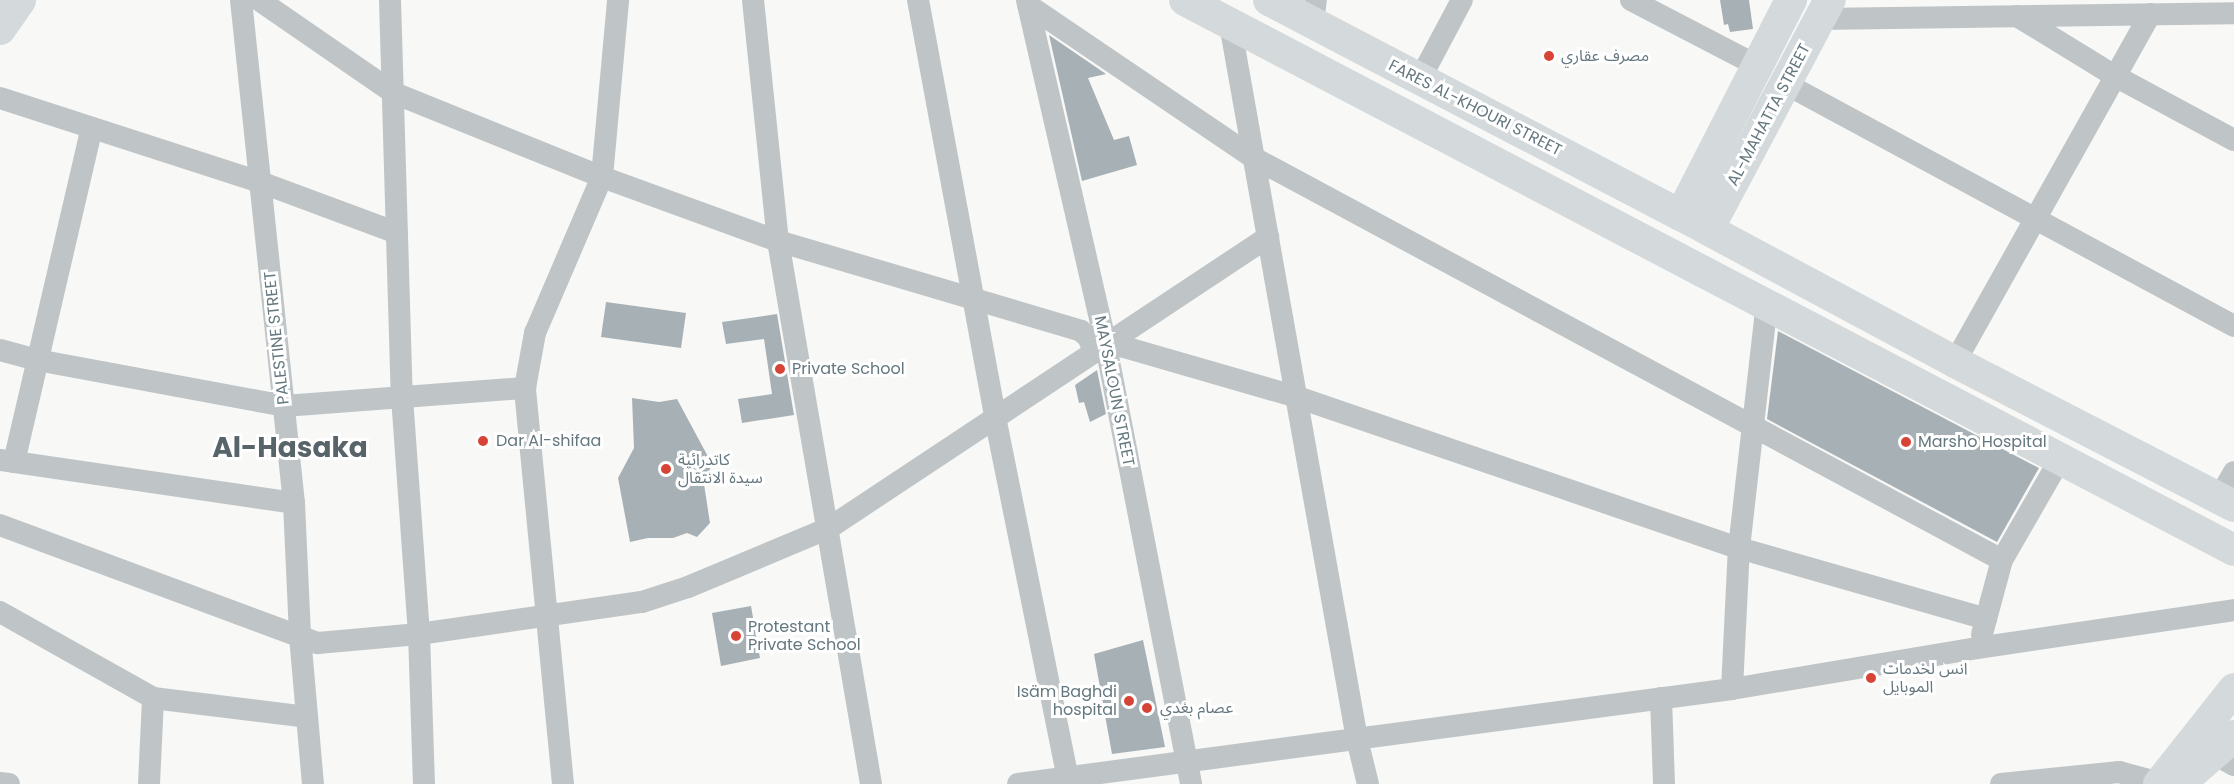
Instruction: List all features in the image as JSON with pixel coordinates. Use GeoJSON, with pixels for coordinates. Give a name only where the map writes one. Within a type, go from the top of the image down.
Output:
{"type":"FeatureCollection","features":[{"type":"Feature","properties":{"kind":"street"},"geometry":{"type":"LineString","coordinates":[[0,28],[20,0]]}},
{"type":"Feature","properties":{"kind":"street","name":"PALESTINE STREET"},"geometry":{"type":"LineString","coordinates":[[241,0],[294,503],[300,636],[313,784]]}},
{"type":"Feature","properties":{"kind":"street"},"geometry":{"type":"LineString","coordinates":[[259,0],[394,93],[602,177],[778,241],[1081,331],[1106,346],[1124,347],[1297,397],[1739,548],[1986,619]]}},
{"type":"Feature","properties":{"kind":"street"},"geometry":{"type":"LineString","coordinates":[[390,0],[402,397],[419,634],[424,784]]}},
{"type":"Feature","properties":{"kind":"street"},"geometry":{"type":"LineString","coordinates":[[563,784],[525,388],[535,333],[602,177],[618,0]]}},
{"type":"Feature","properties":{"kind":"street"},"geometry":{"type":"LineString","coordinates":[[753,0],[778,241],[829,528],[871,784]]}},
{"type":"Feature","properties":{"kind":"street"},"geometry":{"type":"LineString","coordinates":[[918,0],[995,417],[1069,781]]}},
{"type":"Feature","properties":{"kind":"street"},"geometry":{"type":"LineString","coordinates":[[1185,0],[2234,550]]}},
{"type":"Feature","properties":{"kind":"street","name":"FARES AL-KHOURI STREET"},"geometry":{"type":"LineString","coordinates":[[1269,0],[1314,12],[1420,79],[1695,222],[1955,362],[2229,492]]}},
{"type":"Feature","properties":{"kind":"street"},"geometry":{"type":"LineString","coordinates":[[1420,79],[1462,0]]}},
{"type":"Feature","properties":{"kind":"street"},"geometry":{"type":"LineString","coordinates":[[1631,0],[1758,66]]}},
{"type":"Feature","properties":{"kind":"street","name":"AL-MAHATTA STREET"},"geometry":{"type":"LineString","coordinates":[[1695,222],[1758,66],[1791,0]]}},
{"type":"Feature","properties":{"kind":"street"},"geometry":{"type":"LineString","coordinates":[[1028,2],[1254,158],[2002,560]]}},
{"type":"Feature","properties":{"kind":"street","name":"MAYSALOUN STREET"},"geometry":{"type":"LineString","coordinates":[[1028,2],[1106,346],[1191,784]]}},
{"type":"Feature","properties":{"kind":"street"},"geometry":{"type":"LineString","coordinates":[[1825,10],[2017,16],[2150,14],[2232,9]]}},
{"type":"Feature","properties":{"kind":"street","name":"AL-MAHATTA STREET"},"geometry":{"type":"LineString","coordinates":[[1695,222],[1786,84],[1825,10]]}},
{"type":"Feature","properties":{"kind":"street"},"geometry":{"type":"LineString","coordinates":[[1955,362],[2150,14]]}},
{"type":"Feature","properties":{"kind":"street"},"geometry":{"type":"LineString","coordinates":[[2017,16],[2115,76],[2234,140]]}},
{"type":"Feature","properties":{"kind":"street"},"geometry":{"type":"LineString","coordinates":[[1230,24],[1357,739],[1368,784]]}},
{"type":"Feature","properties":{"kind":"street"},"geometry":{"type":"LineString","coordinates":[[1786,84],[2234,326]]}},
{"type":"Feature","properties":{"kind":"street"},"geometry":{"type":"LineString","coordinates":[[0,98],[260,182],[397,233]]}},
{"type":"Feature","properties":{"kind":"street"},"geometry":{"type":"LineString","coordinates":[[92,128],[37,360],[7,461],[294,503]]}},
{"type":"Feature","properties":{"kind":"street"},"geometry":{"type":"LineString","coordinates":[[0,525],[318,643],[419,634],[620,606],[665,595],[829,528],[1268,237]]}},
{"type":"Feature","properties":{"kind":"street"},"geometry":{"type":"LineString","coordinates":[[1732,689],[1739,548],[1767,304]]}},
{"type":"Feature","properties":{"kind":"street"},"geometry":{"type":"LineString","coordinates":[[0,350],[37,360],[284,406],[525,388]]}},
{"type":"Feature","properties":{"kind":"street"},"geometry":{"type":"LineString","coordinates":[[1977,648],[2002,560],[2060,459]]}},
{"type":"Feature","properties":{"kind":"street"},"geometry":{"type":"LineString","coordinates":[[1018,784],[1069,781],[1186,762],[1732,689],[1977,648],[2234,610]]}},
{"type":"Feature","properties":{"kind":"street"},"geometry":{"type":"LineString","coordinates":[[0,612],[153,698],[307,717]]}},
{"type":"Feature","properties":{"kind":"street"},"geometry":{"type":"LineString","coordinates":[[2165,784],[2234,689]]}},
{"type":"Feature","properties":{"kind":"street"},"geometry":{"type":"LineString","coordinates":[[149,784],[153,698]]}},
{"type":"Feature","properties":{"kind":"street"},"geometry":{"type":"LineString","coordinates":[[1661,698],[1664,784]]}},
{"type":"Feature","properties":{"kind":"street"},"geometry":{"type":"LineString","coordinates":[[2001,784],[2119,772],[2165,784],[2227,752]]}},
{"type":"Feature","properties":{"kind":"street"},"geometry":{"type":"LineString","coordinates":[[0,783],[9,784]]}},
{"type":"Feature","properties":{"kind":"building"},"geometry":{"type":"Polygon","coordinates":[[[1720,0],[1749,0],[1753,29],[1730,32],[1728,24],[1724,25],[1720,0]]]}},
{"type":"Feature","properties":{"kind":"building"},"geometry":{"type":"Polygon","coordinates":[[[1049,35],[1106,74],[1088,78],[1114,140],[1129,136],[1137,165],[1082,181],[1049,35]]]}},
{"type":"Feature","properties":{"kind":"building"},"geometry":{"type":"Polygon","coordinates":[[[606,302],[686,313],[681,348],[601,337],[606,302]]]}},
{"type":"Feature","properties":{"kind":"building","name":"Private School"},"geometry":{"type":"Polygon","coordinates":[[[777,314],[794,415],[742,423],[738,399],[772,394],[764,339],[726,344],[722,322],[777,314]]]}},
{"type":"Feature","properties":{"kind":"building","name":"Marsho Hospital"},"geometry":{"type":"Polygon","coordinates":[[[1778,331],[2039,468],[1997,542],[1767,419],[1778,331]]]}},
{"type":"Feature","properties":{"kind":"building"},"geometry":{"type":"Polygon","coordinates":[[[1097,370],[1106,414],[1090,422],[1084,402],[1079,403],[1075,385],[1097,370]]]}},
{"type":"Feature","properties":{"kind":"building","name":"كاتدرائية سيدة الانتقال"},"geometry":{"type":"Polygon","coordinates":[[[632,398],[659,402],[677,399],[712,464],[704,484],[710,523],[697,537],[687,533],[673,538],[648,538],[630,542],[618,478],[634,448],[632,398]]]}},
{"type":"Feature","properties":{"kind":"building","name":"Protestant Private School"},"geometry":{"type":"Polygon","coordinates":[[[751,606],[760,658],[721,666],[712,613],[751,606]]]}},
{"type":"Feature","properties":{"kind":"building","name":"Isäm Baghdi hospital"},"geometry":{"type":"Polygon","coordinates":[[[1143,640],[1165,747],[1112,754],[1094,654],[1143,640]]]}},
{"type":"Feature","properties":{"kind":"place","name":"مصرف عقاري"},"geometry":{"type":"Point","coordinates":[1549,56]}},
{"type":"Feature","properties":{"kind":"place","name":"Private School"},"geometry":{"type":"Point","coordinates":[780,369]}},
{"type":"Feature","properties":{"kind":"place","name":"Dar Al-shifaa"},"geometry":{"type":"Point","coordinates":[483,441]}},
{"type":"Feature","properties":{"kind":"place","name":"Marsho Hospital"},"geometry":{"type":"Point","coordinates":[1906,442]}},
{"type":"Feature","properties":{"kind":"place","name":"كاتدرائية سيدة الانتقال"},"geometry":{"type":"Point","coordinates":[666,469]}},
{"type":"Feature","properties":{"kind":"place","name":"Protestant Private School"},"geometry":{"type":"Point","coordinates":[736,636]}},
{"type":"Feature","properties":{"kind":"place","name":"انس لخدمات الموبايل"},"geometry":{"type":"Point","coordinates":[1871,678]}},
{"type":"Feature","properties":{"kind":"place","name":"Isäm Baghdi hospital"},"geometry":{"type":"Point","coordinates":[1129,701]}},
{"type":"Feature","properties":{"kind":"place","name":"عصام بغدي"},"geometry":{"type":"Point","coordinates":[1147,708]}},
{"type":"Feature","properties":{"kind":"district","name":"Al-Hasaka"},"geometry":{"type":"Point","coordinates":[290,448]}}]}
